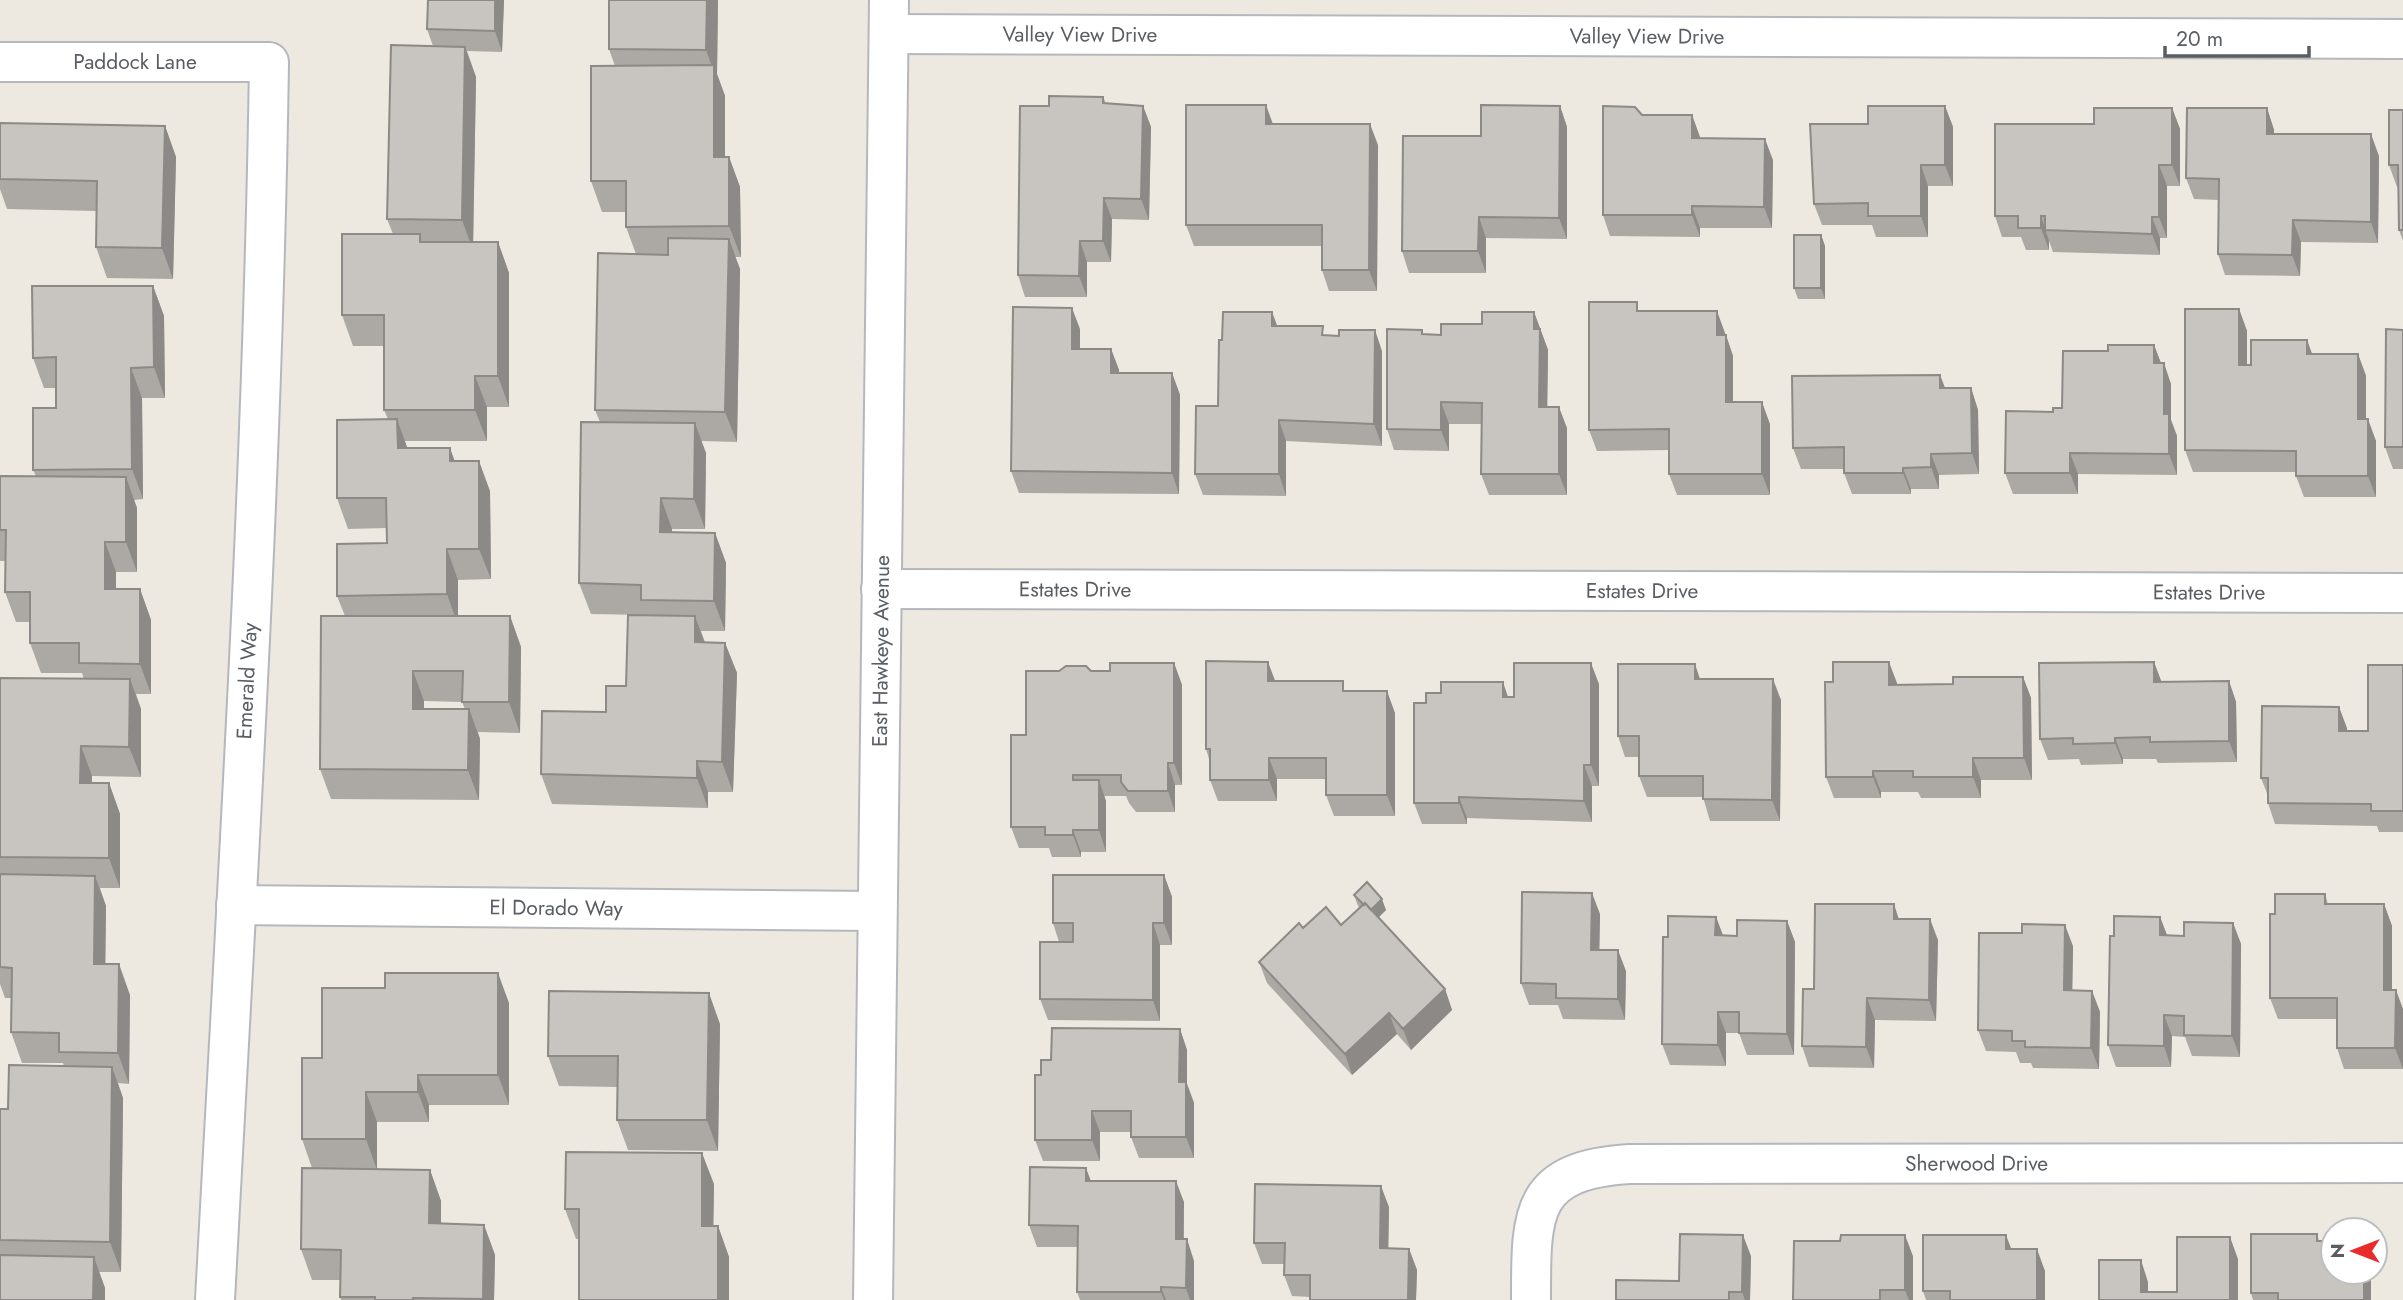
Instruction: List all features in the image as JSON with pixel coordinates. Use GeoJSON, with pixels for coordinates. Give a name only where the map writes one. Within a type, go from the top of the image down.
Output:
{"type":"FeatureCollection","features":[{"type":"Feature","properties":{"kind":"street","name":"Valley View Drive"},"geometry":{"type":"LineString","coordinates":[[889,17],[2403,39]]}},
{"type":"Feature","properties":{"kind":"street","name":"East Hawkeye Avenue"},"geometry":{"type":"LineString","coordinates":[[873,1300],[889,17]]}},
{"type":"Feature","properties":{"kind":"street","name":"Paddock Lane"},"geometry":{"type":"LineString","coordinates":[[0,62],[269,62]]}},
{"type":"Feature","properties":{"kind":"street","name":"Emerald Way"},"geometry":{"type":"LineString","coordinates":[[215,1300],[266,276],[269,62]]}},
{"type":"Feature","properties":{"kind":"street","name":"Estates Drive"},"geometry":{"type":"LineString","coordinates":[[881,589],[2403,593]]}},
{"type":"Feature","properties":{"kind":"street","name":"El Dorado Way"},"geometry":{"type":"LineString","coordinates":[[236,905],[877,911]]}},
{"type":"Feature","properties":{"kind":"street","name":"Sherwood Drive"},"geometry":{"type":"LineString","coordinates":[[1531,1300],[1532,1230],[1537,1211],[1556,1184],[1586,1168],[1630,1164],[2403,1163]]}},
{"type":"Feature","properties":{"kind":"building"},"geometry":{"type":"Polygon","coordinates":[[[428,0],[495,0],[495,31],[427,29],[428,0]]]}},
{"type":"Feature","properties":{"kind":"building"},"geometry":{"type":"Polygon","coordinates":[[[609,0],[707,0],[706,50],[609,49],[609,0]]]}},
{"type":"Feature","properties":{"kind":"building"},"geometry":{"type":"Polygon","coordinates":[[[391,45],[465,47],[462,220],[387,219],[391,45]]]}},
{"type":"Feature","properties":{"kind":"building"},"geometry":{"type":"Polygon","coordinates":[[[714,65],[714,157],[729,157],[729,226],[626,227],[626,181],[591,181],[591,66],[714,65]]]}},
{"type":"Feature","properties":{"kind":"building"},"geometry":{"type":"Polygon","coordinates":[[[1049,96],[1103,97],[1103,103],[1143,106],[1141,199],[1104,198],[1103,241],[1080,241],[1079,276],[1018,275],[1020,106],[1049,106],[1049,96]]]}},
{"type":"Feature","properties":{"kind":"building"},"geometry":{"type":"Polygon","coordinates":[[[1186,105],[1266,105],[1266,124],[1370,124],[1369,270],[1322,270],[1322,225],[1186,225],[1186,105]]]}},
{"type":"Feature","properties":{"kind":"building"},"geometry":{"type":"Polygon","coordinates":[[[1481,105],[1560,106],[1559,218],[1479,217],[1478,251],[1402,251],[1403,136],[1481,136],[1481,105]]]}},
{"type":"Feature","properties":{"kind":"building"},"geometry":{"type":"Polygon","coordinates":[[[1603,106],[1635,107],[1642,115],[1692,115],[1692,138],[1765,139],[1764,207],[1692,206],[1692,215],[1603,215],[1603,106]]]}},
{"type":"Feature","properties":{"kind":"building"},"geometry":{"type":"Polygon","coordinates":[[[1868,106],[1945,106],[1945,165],[1921,165],[1921,216],[1868,216],[1868,203],[1814,204],[1810,124],[1868,124],[1868,106]]]}},
{"type":"Feature","properties":{"kind":"building"},"geometry":{"type":"Polygon","coordinates":[[[2094,108],[2172,108],[2172,165],[2159,165],[2159,217],[2152,217],[2152,234],[2045,230],[2045,216],[2041,216],[2041,228],[2018,228],[2018,216],[1995,216],[1995,124],[2094,124],[2094,108]]]}},
{"type":"Feature","properties":{"kind":"building"},"geometry":{"type":"Polygon","coordinates":[[[2187,108],[2267,108],[2267,134],[2371,134],[2371,222],[2293,220],[2292,255],[2218,254],[2219,179],[2186,178],[2187,108]]]}},
{"type":"Feature","properties":{"kind":"building"},"geometry":{"type":"Polygon","coordinates":[[[2389,110],[2403,110],[2403,230],[2399,230],[2398,165],[2389,165],[2389,110]]]}},
{"type":"Feature","properties":{"kind":"building"},"geometry":{"type":"Polygon","coordinates":[[[0,123],[165,126],[162,248],[96,247],[97,181],[0,179],[0,123]]]}},
{"type":"Feature","properties":{"kind":"building"},"geometry":{"type":"Polygon","coordinates":[[[342,234],[420,234],[420,242],[498,242],[498,376],[475,376],[475,410],[384,410],[384,315],[342,315],[342,234]]]}},
{"type":"Feature","properties":{"kind":"building"},"geometry":{"type":"Polygon","coordinates":[[[1794,235],[1821,235],[1821,288],[1794,288],[1794,235]]]}},
{"type":"Feature","properties":{"kind":"building"},"geometry":{"type":"Polygon","coordinates":[[[668,238],[729,239],[725,412],[595,410],[598,253],[668,255],[668,238]]]}},
{"type":"Feature","properties":{"kind":"building"},"geometry":{"type":"Polygon","coordinates":[[[32,286],[153,286],[154,367],[131,368],[132,469],[33,470],[33,408],[56,408],[56,357],[33,358],[32,286]]]}},
{"type":"Feature","properties":{"kind":"building"},"geometry":{"type":"Polygon","coordinates":[[[1589,302],[1637,302],[1637,311],[1717,311],[1717,335],[1726,335],[1726,402],[1762,402],[1762,474],[1669,474],[1669,429],[1589,430],[1589,302]]]}},
{"type":"Feature","properties":{"kind":"building"},"geometry":{"type":"Polygon","coordinates":[[[1013,307],[1072,308],[1072,349],[1111,349],[1111,373],[1172,373],[1172,473],[1011,471],[1013,307]]]}},
{"type":"Feature","properties":{"kind":"building"},"geometry":{"type":"Polygon","coordinates":[[[2185,309],[2239,309],[2239,365],[2251,365],[2251,340],[2307,340],[2307,354],[2358,354],[2358,419],[2368,419],[2368,476],[2296,476],[2296,451],[2185,450],[2185,309]]]}},
{"type":"Feature","properties":{"kind":"building"},"geometry":{"type":"Polygon","coordinates":[[[1223,312],[1272,312],[1272,326],[1323,326],[1322,335],[1339,336],[1339,330],[1375,330],[1374,424],[1279,420],[1279,474],[1195,474],[1196,406],[1218,406],[1219,340],[1222,340],[1223,312]]]}},
{"type":"Feature","properties":{"kind":"building"},"geometry":{"type":"Polygon","coordinates":[[[1482,312],[1534,312],[1534,329],[1540,329],[1539,407],[1559,407],[1559,474],[1481,474],[1482,403],[1441,402],[1441,430],[1387,429],[1387,329],[1422,330],[1422,334],[1441,335],[1441,324],[1482,324],[1482,312]]]}},
{"type":"Feature","properties":{"kind":"building"},"geometry":{"type":"Polygon","coordinates":[[[2386,329],[2403,330],[2403,447],[2385,447],[2386,329]]]}},
{"type":"Feature","properties":{"kind":"building"},"geometry":{"type":"Polygon","coordinates":[[[2108,345],[2154,345],[2154,363],[2164,363],[2164,414],[2169,414],[2169,454],[2070,453],[2070,473],[2005,473],[2006,411],[2053,412],[2053,408],[2062,408],[2063,351],[2108,351],[2108,345]]]}},
{"type":"Feature","properties":{"kind":"building"},"geometry":{"type":"Polygon","coordinates":[[[1940,375],[1940,388],[1971,388],[1972,453],[1931,454],[1931,467],[1903,468],[1903,473],[1844,473],[1844,447],[1793,448],[1792,376],[1940,375]]]}},
{"type":"Feature","properties":{"kind":"building"},"geometry":{"type":"Polygon","coordinates":[[[397,419],[398,448],[450,448],[450,461],[479,461],[479,549],[447,549],[447,594],[337,596],[337,544],[387,543],[386,498],[337,498],[337,420],[397,419]]]}},
{"type":"Feature","properties":{"kind":"building"},"geometry":{"type":"Polygon","coordinates":[[[581,422],[695,423],[694,499],[661,498],[660,532],[715,533],[714,601],[641,600],[641,585],[579,583],[581,422]]]}},
{"type":"Feature","properties":{"kind":"building"},"geometry":{"type":"Polygon","coordinates":[[[0,476],[126,477],[126,542],[105,542],[105,589],[140,589],[140,664],[79,663],[79,643],[30,643],[30,592],[5,592],[6,530],[0,530],[0,476]]]}},
{"type":"Feature","properties":{"kind":"building"},"geometry":{"type":"Polygon","coordinates":[[[628,615],[695,616],[695,642],[725,643],[722,762],[697,761],[697,778],[541,774],[542,711],[606,712],[606,686],[626,686],[628,615]]]}},
{"type":"Feature","properties":{"kind":"building"},"geometry":{"type":"Polygon","coordinates":[[[321,616],[510,616],[509,702],[462,702],[463,671],[413,671],[413,709],[469,709],[468,770],[320,769],[321,616]]]}},
{"type":"Feature","properties":{"kind":"building"},"geometry":{"type":"Polygon","coordinates":[[[1206,661],[1268,662],[1268,681],[1343,681],[1343,691],[1387,691],[1387,795],[1326,795],[1326,758],[1269,758],[1269,780],[1210,780],[1210,749],[1206,749],[1206,661]]]}},
{"type":"Feature","properties":{"kind":"building"},"geometry":{"type":"Polygon","coordinates":[[[1833,662],[1889,662],[1889,685],[1953,684],[1953,677],[2023,677],[2024,758],[1973,758],[1973,777],[1913,777],[1913,771],[1873,771],[1873,777],[1826,777],[1825,682],[1833,682],[1833,662]]]}},
{"type":"Feature","properties":{"kind":"building"},"geometry":{"type":"Polygon","coordinates":[[[2154,662],[2154,682],[2229,681],[2229,741],[2150,742],[2150,737],[2115,738],[2115,743],[2073,744],[2073,738],[2040,739],[2039,663],[2154,662]]]}},
{"type":"Feature","properties":{"kind":"building"},"geometry":{"type":"Polygon","coordinates":[[[1110,663],[1174,663],[1174,763],[1168,763],[1168,791],[1128,791],[1121,782],[1121,775],[1073,775],[1073,780],[1099,780],[1099,830],[1073,830],[1073,835],[1045,835],[1045,827],[1011,827],[1011,735],[1026,735],[1026,671],[1059,671],[1066,666],[1086,666],[1091,671],[1110,671],[1110,663]]]}},
{"type":"Feature","properties":{"kind":"building"},"geometry":{"type":"Polygon","coordinates":[[[1514,663],[1591,663],[1591,765],[1584,765],[1584,801],[1459,797],[1459,803],[1414,803],[1414,703],[1426,703],[1426,693],[1441,693],[1441,682],[1503,682],[1503,697],[1514,697],[1514,663]]]}},
{"type":"Feature","properties":{"kind":"building"},"geometry":{"type":"Polygon","coordinates":[[[1618,664],[1695,664],[1695,679],[1773,679],[1772,800],[1703,799],[1703,776],[1639,776],[1639,736],[1618,736],[1618,664]]]}},
{"type":"Feature","properties":{"kind":"building"},"geometry":{"type":"Polygon","coordinates":[[[2368,665],[2403,665],[2403,811],[2371,811],[2371,804],[2268,803],[2268,778],[2261,778],[2262,706],[2339,707],[2339,731],[2368,731],[2368,665]]]}},
{"type":"Feature","properties":{"kind":"building"},"geometry":{"type":"Polygon","coordinates":[[[0,678],[130,679],[129,747],[81,746],[80,783],[109,783],[109,858],[0,857],[0,678]]]}},
{"type":"Feature","properties":{"kind":"building"},"geometry":{"type":"Polygon","coordinates":[[[0,874],[95,876],[94,964],[119,964],[118,1053],[59,1052],[59,1033],[11,1032],[12,968],[0,967],[0,874]]]}},
{"type":"Feature","properties":{"kind":"building"},"geometry":{"type":"Polygon","coordinates":[[[1053,875],[1164,875],[1164,923],[1153,923],[1153,1000],[1040,999],[1040,942],[1073,942],[1073,923],[1053,923],[1053,875]]]}},
{"type":"Feature","properties":{"kind":"building"},"geometry":{"type":"Polygon","coordinates":[[[1367,882],[1382,899],[1371,910],[1354,895],[1367,882]]]}},
{"type":"Feature","properties":{"kind":"building"},"geometry":{"type":"Polygon","coordinates":[[[1522,892],[1592,893],[1591,950],[1618,950],[1618,999],[1556,998],[1556,984],[1521,983],[1522,892]]]}},
{"type":"Feature","properties":{"kind":"building"},"geometry":{"type":"Polygon","coordinates":[[[2275,894],[2325,894],[2325,904],[2384,904],[2384,990],[2396,990],[2395,1048],[2337,1048],[2337,998],[2270,998],[2270,914],[2275,914],[2275,894]]]}},
{"type":"Feature","properties":{"kind":"building"},"geometry":{"type":"Polygon","coordinates":[[[1365,903],[1445,989],[1403,1029],[1389,1013],[1345,1054],[1259,962],[1299,923],[1303,928],[1326,907],[1341,925],[1365,903]]]}},
{"type":"Feature","properties":{"kind":"building"},"geometry":{"type":"Polygon","coordinates":[[[1815,904],[1894,904],[1894,919],[1930,919],[1929,1000],[1867,998],[1866,1047],[1802,1046],[1803,989],[1814,989],[1815,904]]]}},
{"type":"Feature","properties":{"kind":"building"},"geometry":{"type":"Polygon","coordinates":[[[1668,916],[1716,917],[1715,935],[1737,936],[1737,920],[1787,921],[1787,1034],[1739,1033],[1739,1012],[1718,1012],[1718,1045],[1662,1044],[1663,937],[1668,937],[1668,916]]]}},
{"type":"Feature","properties":{"kind":"building"},"geometry":{"type":"Polygon","coordinates":[[[2114,916],[2160,917],[2160,935],[2184,936],[2184,922],[2233,923],[2232,1036],[2184,1035],[2184,1016],[2164,1015],[2164,1046],[2108,1045],[2110,936],[2114,936],[2114,916]]]}},
{"type":"Feature","properties":{"kind":"building"},"geometry":{"type":"Polygon","coordinates":[[[2022,924],[2065,925],[2064,990],[2092,991],[2091,1048],[2025,1047],[2025,1041],[2012,1041],[2012,1031],[1978,1030],[1979,933],[2022,933],[2022,924]]]}},
{"type":"Feature","properties":{"kind":"building"},"geometry":{"type":"Polygon","coordinates":[[[385,973],[498,973],[498,1075],[418,1075],[418,1092],[366,1092],[366,1139],[302,1139],[302,1058],[322,1058],[322,988],[385,988],[385,973]]]}},
{"type":"Feature","properties":{"kind":"building"},"geometry":{"type":"Polygon","coordinates":[[[549,991],[709,993],[707,1120],[617,1120],[618,1056],[548,1056],[549,991]]]}},
{"type":"Feature","properties":{"kind":"building"},"geometry":{"type":"Polygon","coordinates":[[[1052,1028],[1180,1029],[1179,1082],[1186,1082],[1186,1137],[1131,1137],[1131,1111],[1092,1111],[1092,1140],[1035,1140],[1035,1075],[1041,1075],[1041,1060],[1051,1060],[1052,1028]]]}},
{"type":"Feature","properties":{"kind":"building"},"geometry":{"type":"Polygon","coordinates":[[[9,1065],[112,1067],[110,1242],[0,1240],[0,1109],[8,1109],[9,1065]]]}},
{"type":"Feature","properties":{"kind":"building"},"geometry":{"type":"Polygon","coordinates":[[[566,1152],[702,1153],[702,1226],[718,1226],[718,1300],[579,1300],[579,1209],[565,1209],[566,1152]]]}},
{"type":"Feature","properties":{"kind":"building"},"geometry":{"type":"Polygon","coordinates":[[[1030,1167],[1086,1168],[1086,1181],[1176,1181],[1176,1239],[1187,1239],[1186,1288],[1161,1287],[1161,1292],[1077,1292],[1078,1226],[1029,1225],[1030,1167]]]}},
{"type":"Feature","properties":{"kind":"building"},"geometry":{"type":"Polygon","coordinates":[[[302,1168],[430,1170],[429,1223],[484,1225],[483,1299],[375,1300],[375,1297],[340,1297],[341,1250],[301,1249],[302,1168]]]}},
{"type":"Feature","properties":{"kind":"building"},"geometry":{"type":"Polygon","coordinates":[[[1255,1184],[1381,1186],[1380,1248],[1409,1249],[1408,1300],[1310,1300],[1310,1275],[1284,1275],[1285,1243],[1254,1243],[1255,1184]]]}},
{"type":"Feature","properties":{"kind":"building"},"geometry":{"type":"Polygon","coordinates":[[[1680,1234],[1743,1235],[1742,1292],[1729,1292],[1729,1300],[1616,1300],[1616,1280],[1679,1281],[1680,1234]]]}},
{"type":"Feature","properties":{"kind":"building"},"geometry":{"type":"Polygon","coordinates":[[[2251,1234],[2317,1234],[2319,1286],[2364,1286],[2364,1300],[2278,1300],[2278,1293],[2251,1293],[2251,1234]]]}},
{"type":"Feature","properties":{"kind":"building"},"geometry":{"type":"Polygon","coordinates":[[[1841,1235],[1905,1235],[1905,1290],[1880,1290],[1880,1300],[1793,1300],[1794,1241],[1840,1241],[1841,1235]]]}},
{"type":"Feature","properties":{"kind":"building"},"geometry":{"type":"Polygon","coordinates":[[[1923,1235],[2006,1235],[2006,1249],[2037,1249],[2037,1300],[1950,1300],[1950,1291],[1923,1291],[1923,1235]]]}},
{"type":"Feature","properties":{"kind":"building"},"geometry":{"type":"Polygon","coordinates":[[[2177,1237],[2230,1237],[2230,1300],[2099,1300],[2099,1260],[2141,1260],[2141,1292],[2177,1292],[2177,1237]]]}},
{"type":"Feature","properties":{"kind":"building"},"geometry":{"type":"Polygon","coordinates":[[[0,1255],[94,1257],[93,1300],[0,1300],[0,1255]]]}}]}
